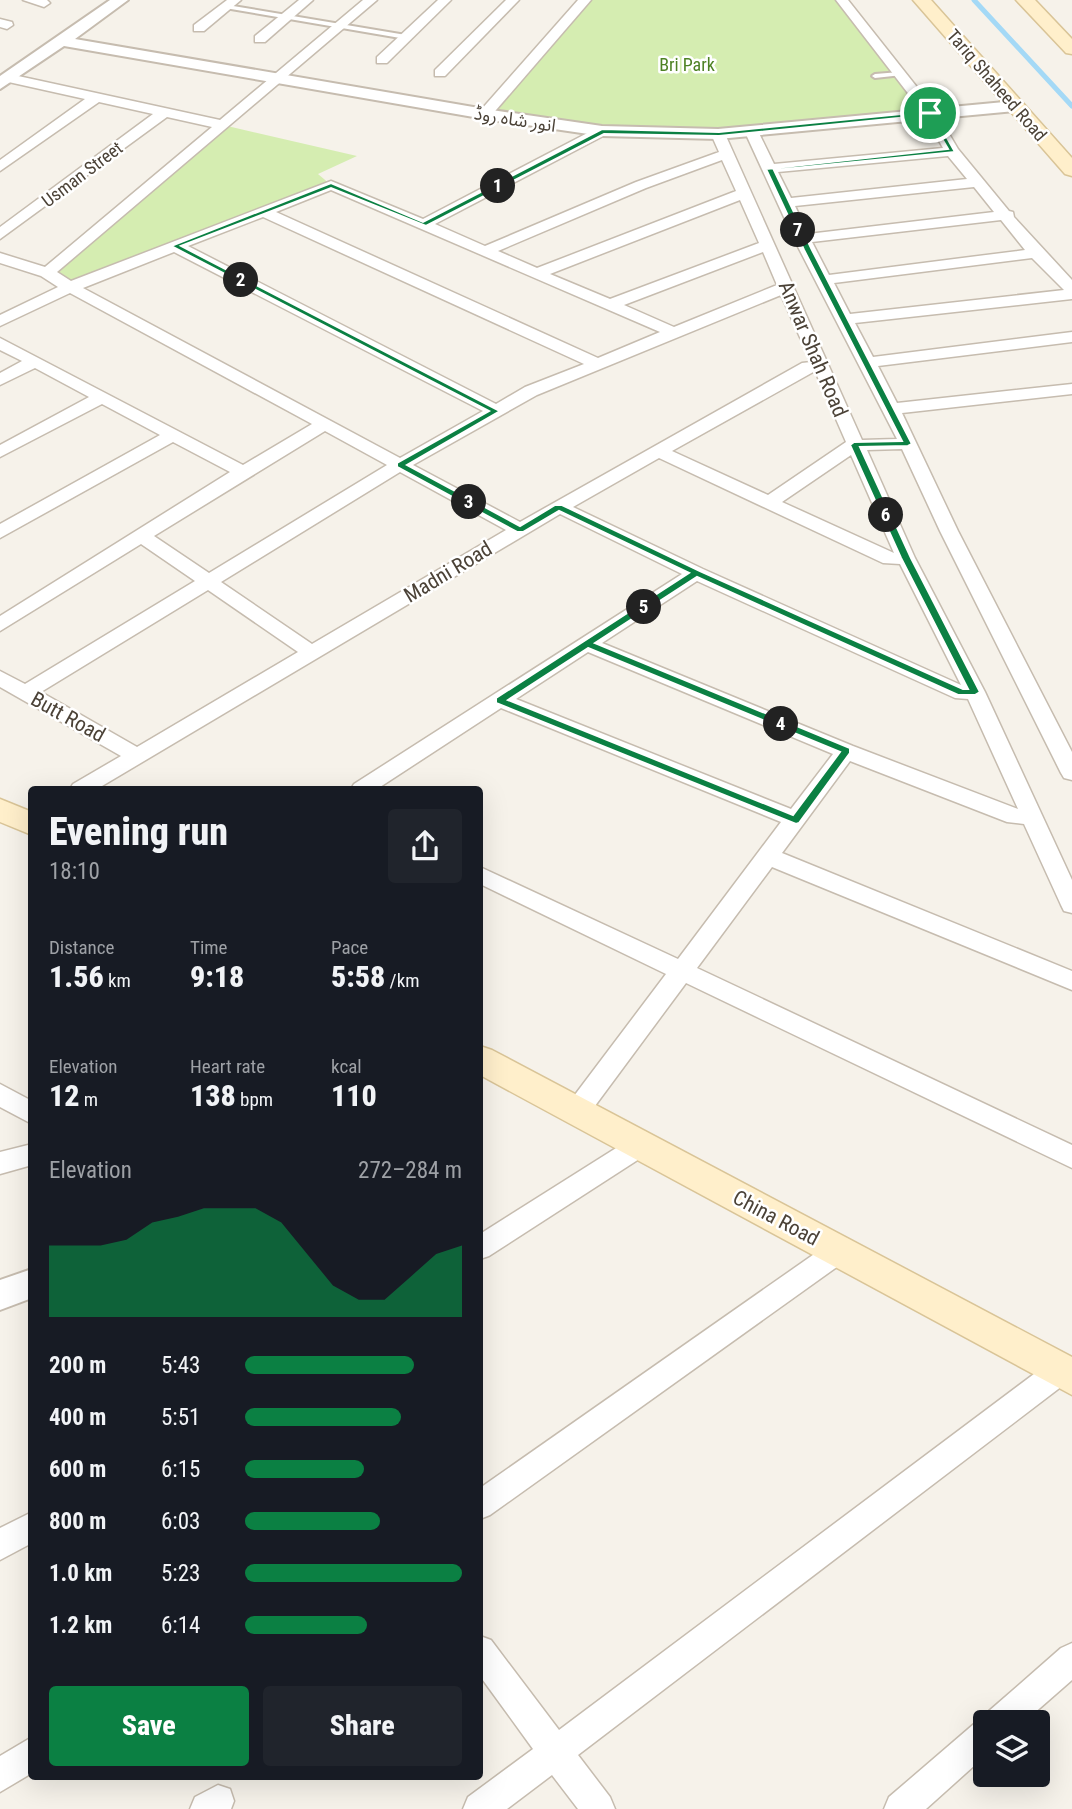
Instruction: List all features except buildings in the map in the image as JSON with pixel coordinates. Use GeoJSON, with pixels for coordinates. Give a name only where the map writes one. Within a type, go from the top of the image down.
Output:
{"type":"FeatureCollection","features":[{"type":"Feature","properties":{"kind":"main road","name":"Tariq Shaheed Road"},"geometry":{"type":"LineString","coordinates":[[922,0],[1072,170]]}},
{"type":"Feature","properties":{"kind":"main road"},"geometry":{"type":"LineString","coordinates":[[1025,0],[1072,49]]}},
{"type":"Feature","properties":{"kind":"main road","name":"China Road"},"geometry":{"type":"LineString","coordinates":[[485,1068],[577,1111],[1066,1374]]}},
{"type":"Feature","properties":{"kind":"street"},"geometry":{"type":"LineString","coordinates":[[29,0],[44,3]]}},
{"type":"Feature","properties":{"kind":"street"},"geometry":{"type":"LineString","coordinates":[[4,81],[120,0]]}},
{"type":"Feature","properties":{"kind":"street"},"geometry":{"type":"LineString","coordinates":[[260,39],[307,0]]}},
{"type":"Feature","properties":{"kind":"street"},"geometry":{"type":"LineString","coordinates":[[47,273],[371,0]]}},
{"type":"Feature","properties":{"kind":"street"},"geometry":{"type":"LineString","coordinates":[[382,60],[445,0]]}},
{"type":"Feature","properties":{"kind":"street"},"geometry":{"type":"LineString","coordinates":[[440,73],[513,0]]}},
{"type":"Feature","properties":{"kind":"street"},"geometry":{"type":"LineString","coordinates":[[842,0],[930,113],[952,151],[1008,215],[1036,253],[1072,292]]}},
{"type":"Feature","properties":{"kind":"street"},"geometry":{"type":"LineString","coordinates":[[485,114],[579,2]]}},
{"type":"Feature","properties":{"kind":"street"},"geometry":{"type":"LineString","coordinates":[[199,28],[231,3]]}},
{"type":"Feature","properties":{"kind":"street","name":"انور شاہ روڈ"},"geometry":{"type":"LineString","coordinates":[[61,41],[485,114],[602,131],[719,134],[1015,106]]}},
{"type":"Feature","properties":{"kind":"street"},"geometry":{"type":"LineString","coordinates":[[4,81],[223,125]]}},
{"type":"Feature","properties":{"kind":"street"},"geometry":{"type":"LineString","coordinates":[[0,167],[95,99]]}},
{"type":"Feature","properties":{"kind":"street","name":"Usman Street"},"geometry":{"type":"LineString","coordinates":[[0,234],[163,113]]}},
{"type":"Feature","properties":{"kind":"street","name":"Anwar Shah Road"},"geometry":{"type":"LineString","coordinates":[[751,130],[802,239],[892,409],[949,531],[1072,773]]}},
{"type":"Feature","properties":{"kind":"street"},"geometry":{"type":"LineString","coordinates":[[423,225],[602,131]]}},
{"type":"Feature","properties":{"kind":"street","name":"Anwar Shah Road"},"geometry":{"type":"LineString","coordinates":[[719,134],[854,445],[906,558],[975,692],[1072,905]]}},
{"type":"Feature","properties":{"kind":"street"},"geometry":{"type":"LineString","coordinates":[[769,169],[952,151]]}},
{"type":"Feature","properties":{"kind":"street"},"geometry":{"type":"LineString","coordinates":[[485,251],[641,185],[726,154]]}},
{"type":"Feature","properties":{"kind":"street"},"geometry":{"type":"LineString","coordinates":[[785,203],[978,182]]}},
{"type":"Feature","properties":{"kind":"street"},"geometry":{"type":"LineString","coordinates":[[0,321],[70,287],[331,185],[673,332]]}},
{"type":"Feature","properties":{"kind":"street"},"geometry":{"type":"LineString","coordinates":[[538,274],[745,193]]}},
{"type":"Feature","properties":{"kind":"street"},"geometry":{"type":"LineString","coordinates":[[263,211],[598,364]]}},
{"type":"Feature","properties":{"kind":"street"},"geometry":{"type":"LineString","coordinates":[[802,239],[1008,215]]}},
{"type":"Feature","properties":{"kind":"street"},"geometry":{"type":"LineString","coordinates":[[610,305],[769,244]]}},
{"type":"Feature","properties":{"kind":"street"},"geometry":{"type":"LineString","coordinates":[[175,246],[496,411]]}},
{"type":"Feature","properties":{"kind":"street"},"geometry":{"type":"LineString","coordinates":[[824,280],[1036,253]]}},
{"type":"Feature","properties":{"kind":"street"},"geometry":{"type":"LineString","coordinates":[[0,258],[47,273],[520,530]]}},
{"type":"Feature","properties":{"kind":"street"},"geometry":{"type":"LineString","coordinates":[[25,693],[400,465],[531,391],[786,288]]}},
{"type":"Feature","properties":{"kind":"street"},"geometry":{"type":"LineString","coordinates":[[845,319],[1072,292]]}},
{"type":"Feature","properties":{"kind":"street"},"geometry":{"type":"LineString","coordinates":[[866,363],[1072,337]]}},
{"type":"Feature","properties":{"kind":"street"},"geometry":{"type":"LineString","coordinates":[[0,343],[243,472]]}},
{"type":"Feature","properties":{"kind":"street"},"geometry":{"type":"LineString","coordinates":[[0,380],[35,361]]}},
{"type":"Feature","properties":{"kind":"street","name":"Madni Road"},"geometry":{"type":"LineString","coordinates":[[86,786],[559,507],[808,367],[820,365]]}},
{"type":"Feature","properties":{"kind":"street"},"geometry":{"type":"LineString","coordinates":[[892,409],[1072,389]]}},
{"type":"Feature","properties":{"kind":"street"},"geometry":{"type":"LineString","coordinates":[[0,452],[102,397]]}},
{"type":"Feature","properties":{"kind":"street"},"geometry":{"type":"LineString","coordinates":[[0,625],[243,472],[325,424]]}},
{"type":"Feature","properties":{"kind":"street"},"geometry":{"type":"LineString","coordinates":[[0,532],[173,435]]}},
{"type":"Feature","properties":{"kind":"street"},"geometry":{"type":"LineString","coordinates":[[769,503],[854,445],[908,444]]}},
{"type":"Feature","properties":{"kind":"street"},"geometry":{"type":"LineString","coordinates":[[657,452],[890,559],[906,558]]}},
{"type":"Feature","properties":{"kind":"street"},"geometry":{"type":"LineString","coordinates":[[559,507],[696,573],[962,693],[975,692]]}},
{"type":"Feature","properties":{"kind":"street"},"geometry":{"type":"LineString","coordinates":[[142,536],[312,653]]}},
{"type":"Feature","properties":{"kind":"street"},"geometry":{"type":"LineString","coordinates":[[367,786],[696,573]]}},
{"type":"Feature","properties":{"kind":"street"},"geometry":{"type":"LineString","coordinates":[[588,644],[846,751],[1015,817],[1031,816]]}},
{"type":"Feature","properties":{"kind":"street","name":"Butt Road"},"geometry":{"type":"LineString","coordinates":[[0,678],[137,756]]}},
{"type":"Feature","properties":{"kind":"street"},"geometry":{"type":"LineString","coordinates":[[499,700],[796,820]]}},
{"type":"Feature","properties":{"kind":"street"},"geometry":{"type":"LineString","coordinates":[[577,1111],[683,973],[846,751]]}},
{"type":"Feature","properties":{"kind":"street"},"geometry":{"type":"LineString","coordinates":[[769,857],[1072,981]]}},
{"type":"Feature","properties":{"kind":"street"},"geometry":{"type":"LineString","coordinates":[[483,876],[1072,1157]]}},
{"type":"Feature","properties":{"kind":"street"},"geometry":{"type":"LineString","coordinates":[[0,1094],[28,1112]]}},
{"type":"Feature","properties":{"kind":"street"},"geometry":{"type":"LineString","coordinates":[[483,1246],[640,1145]]}},
{"type":"Feature","properties":{"kind":"street"},"geometry":{"type":"LineString","coordinates":[[0,1163],[28,1155]]}},
{"type":"Feature","properties":{"kind":"street"},"geometry":{"type":"LineString","coordinates":[[483,1503],[839,1251]]}},
{"type":"Feature","properties":{"kind":"street"},"geometry":{"type":"LineString","coordinates":[[0,1295],[28,1284]]}},
{"type":"Feature","properties":{"kind":"street"},"geometry":{"type":"LineString","coordinates":[[480,1809],[1066,1374]]}},
{"type":"Feature","properties":{"kind":"street"},"geometry":{"type":"LineString","coordinates":[[0,1545],[28,1528]]}},
{"type":"Feature","properties":{"kind":"street"},"geometry":{"type":"LineString","coordinates":[[483,1655],[598,1809]]}},
{"type":"Feature","properties":{"kind":"street"},"geometry":{"type":"LineString","coordinates":[[1014,1710],[1072,1659]]}},
{"type":"Feature","properties":{"kind":"street"},"geometry":{"type":"LineString","coordinates":[[901,1809],[973,1746]]}},
{"type":"Feature","properties":{"kind":"street"},"geometry":{"type":"LineString","coordinates":[[0,1776],[28,1757]]}},
{"type":"Feature","properties":{"kind":"lane"},"geometry":{"type":"LineString","coordinates":[[231,3],[287,17],[406,37]]}},
{"type":"Feature","properties":{"kind":"lane"},"geometry":{"type":"LineString","coordinates":[[875,76],[900,74]]}},
{"type":"Feature","properties":{"kind":"green space","name":"Bri Park"},"geometry":{"type":"Polygon","coordinates":[[[591,0],[835,0],[920,109],[700,130],[625,128],[493,113],[591,0]]]}},
{"type":"Feature","properties":{"kind":"green space"},"geometry":{"type":"Polygon","coordinates":[[[223,125],[357,156],[318,174],[331,185],[70,287],[47,273],[223,125]]]}},
{"type":"Feature","properties":{"kind":"waterway"},"geometry":{"type":"LineString","coordinates":[[974,0],[1072,106]]}},
{"type":"Feature","properties":{"kind":"route"},"geometry":{"type":"LineString","coordinates":[[930,113],[719,134],[675,135],[602,131],[423,225],[331,185],[175,246],[496,411],[400,465],[520,530],[559,507],[696,573],[588,644],[846,751],[796,820],[499,700],[696,573],[962,693],[975,692],[906,558],[854,445],[908,444],[769,169],[952,151],[930,113]]}}]}
